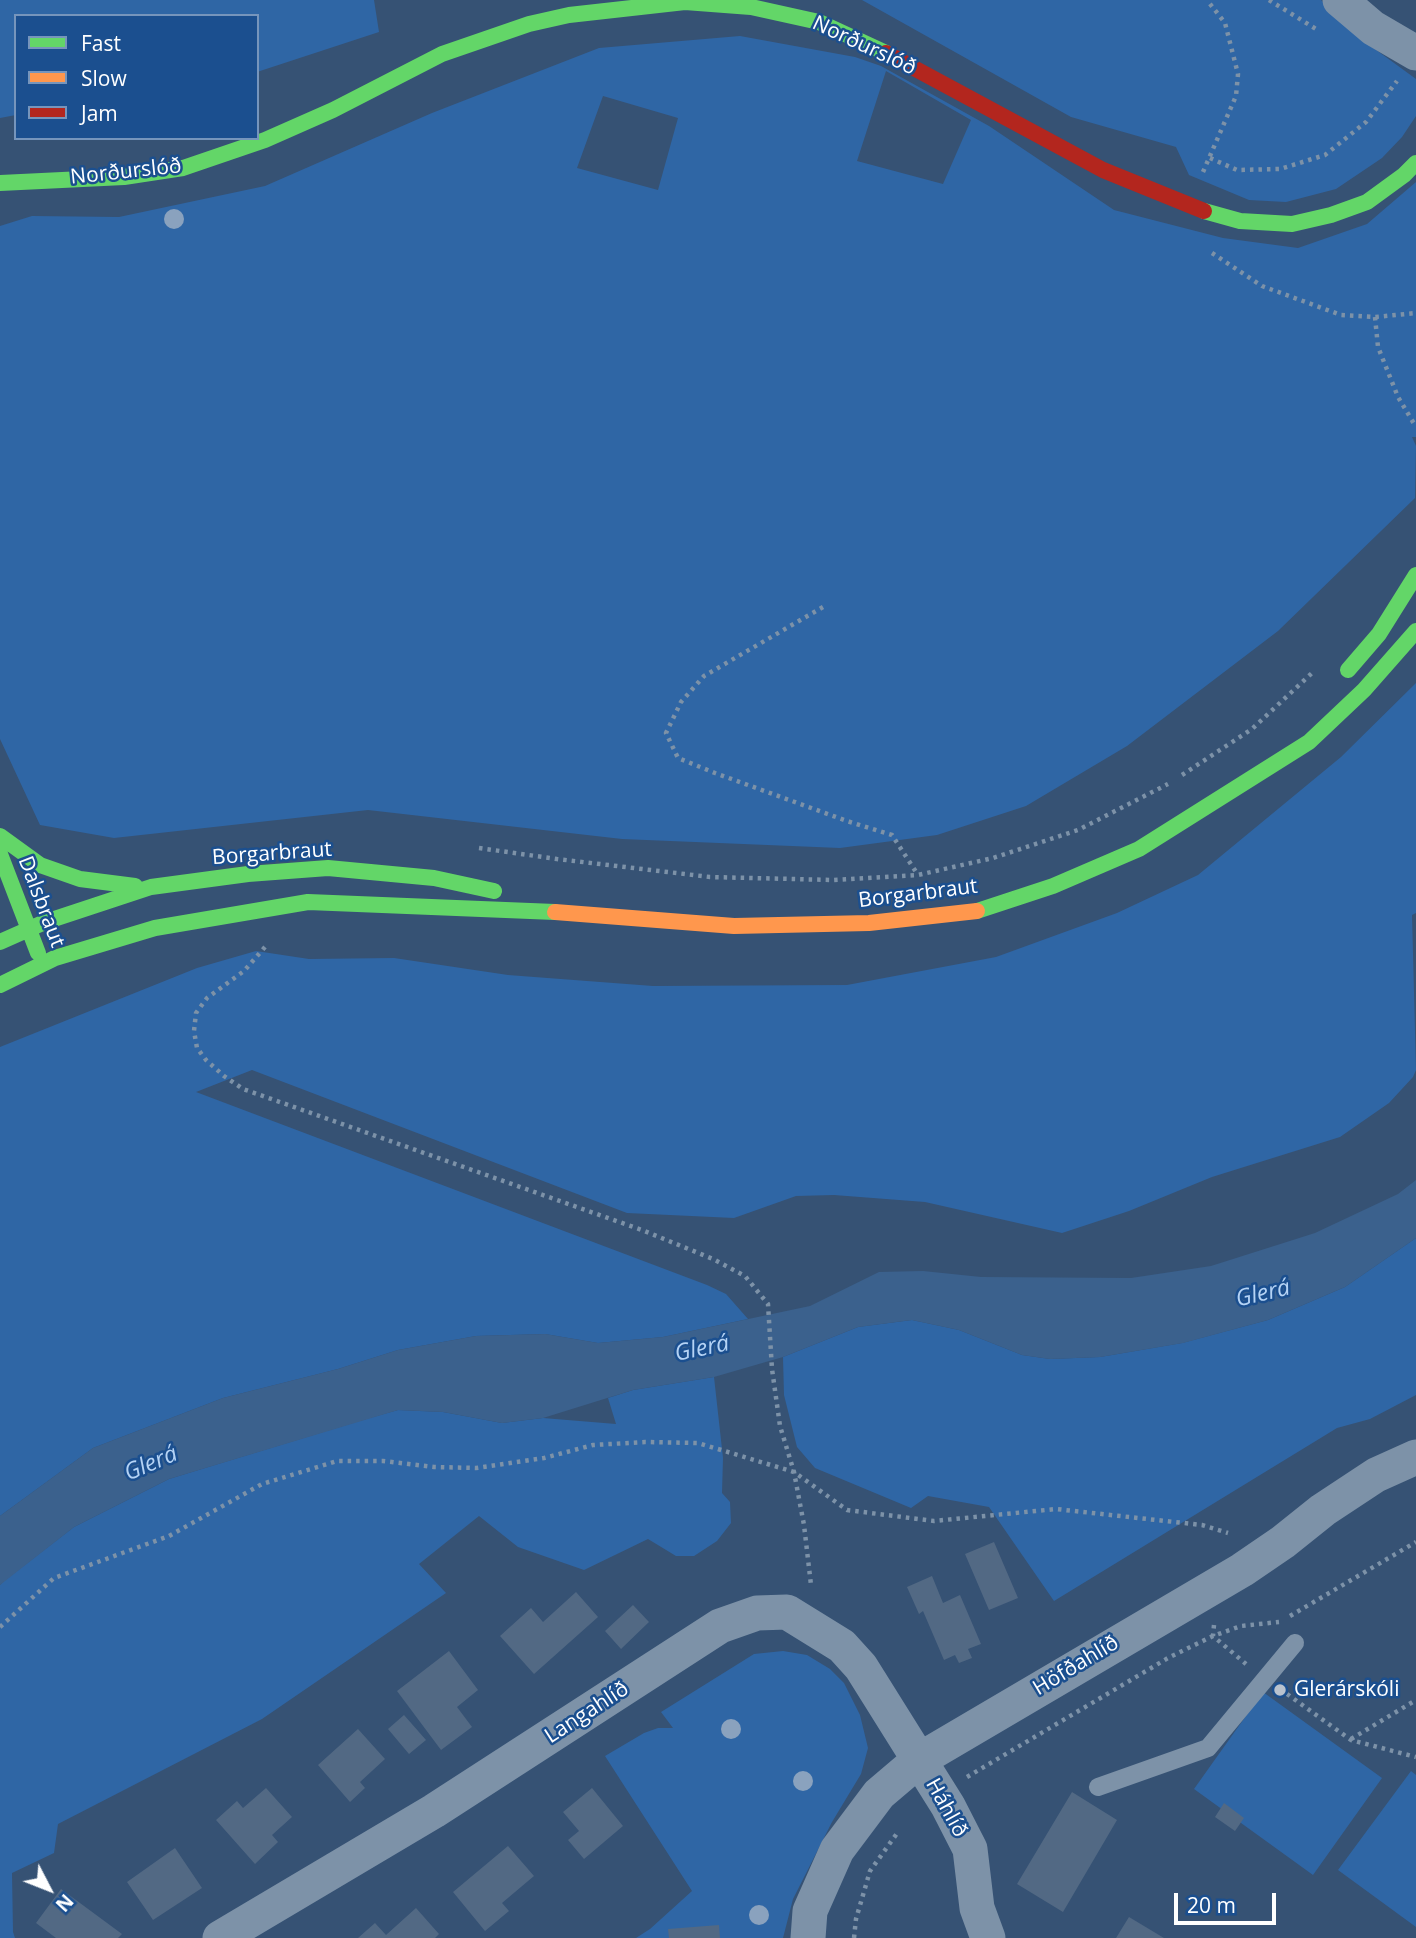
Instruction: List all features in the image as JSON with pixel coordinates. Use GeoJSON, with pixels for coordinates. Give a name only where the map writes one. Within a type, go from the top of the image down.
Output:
{"type":"FeatureCollection","features":[{"type":"Feature","properties":{"kind":"street","name":"Norðurslóð"},"geometry":{"type":"LineString","coordinates":[[0,183],[124,177],[183,168],[265,140],[333,110],[442,54],[529,24],[569,15],[685,2],[751,7],[819,22],[873,46],[1103,170],[1163,193],[1188,206],[1240,221],[1292,224],[1331,215],[1367,202],[1416,163]]}},
{"type":"Feature","properties":{"kind":"street"},"geometry":{"type":"LineString","coordinates":[[1356,5],[1407,66]]}},
{"type":"Feature","properties":{"kind":"street"},"geometry":{"type":"LineString","coordinates":[[1339,681],[1379,634],[1416,575]]}},
{"type":"Feature","properties":{"kind":"street","name":"Borgarbraut"},"geometry":{"type":"LineString","coordinates":[[0,985],[55,958],[155,928],[308,902],[595,914],[734,926],[869,923],[972,913],[1053,886],[1139,849],[1309,742],[1364,690],[1416,631]]}},
{"type":"Feature","properties":{"kind":"street","name":"Borgarbraut"},"geometry":{"type":"LineString","coordinates":[[1221,797],[1276,743]]}},
{"type":"Feature","properties":{"kind":"street"},"geometry":{"type":"LineString","coordinates":[[0,836],[40,865],[80,880],[151,887]]}},
{"type":"Feature","properties":{"kind":"street","name":"Dalsbraut"},"geometry":{"type":"LineString","coordinates":[[0,854],[43,965]]}},
{"type":"Feature","properties":{"kind":"street","name":"Borgarbraut"},"geometry":{"type":"LineString","coordinates":[[0,942],[28,929],[151,887],[248,874],[328,868],[434,878],[595,914]]}},
{"type":"Feature","properties":{"kind":"street","name":"Höfðahlíð"},"geometry":{"type":"LineString","coordinates":[[808,1938],[810,1911],[837,1850],[879,1794],[919,1760],[1242,1570],[1323,1510],[1376,1475],[1416,1457]]}},
{"type":"Feature","properties":{"kind":"street","name":"Langahlíð"},"geometry":{"type":"LineString","coordinates":[[220,1938],[433,1811],[720,1626],[757,1613],[787,1612],[842,1646],[861,1667],[919,1760]]}},
{"type":"Feature","properties":{"kind":"street","name":"Háhlíð"},"geometry":{"type":"LineString","coordinates":[[919,1760],[970,1849],[977,1908],[988,1938]]}},
{"type":"Feature","properties":{"kind":"lane"},"geometry":{"type":"LineString","coordinates":[[1098,1787],[1208,1748],[1295,1643]]}},
{"type":"Feature","properties":{"kind":"path"},"geometry":{"type":"LineString","coordinates":[[1188,206],[1236,96],[1238,74],[1225,23],[1207,0]]}},
{"type":"Feature","properties":{"kind":"path"},"geometry":{"type":"LineString","coordinates":[[1210,158],[1237,170],[1280,169],[1325,155],[1366,122],[1407,66]]}},
{"type":"Feature","properties":{"kind":"path"},"geometry":{"type":"LineString","coordinates":[[1210,251],[1262,286],[1340,315],[1375,317],[1416,313]]}},
{"type":"Feature","properties":{"kind":"path"},"geometry":{"type":"LineString","coordinates":[[1375,317],[1378,347],[1398,397],[1416,428]]}},
{"type":"Feature","properties":{"kind":"path"},"geometry":{"type":"LineString","coordinates":[[824,607],[704,676],[681,702],[666,733],[678,758],[892,835],[918,875]]}},
{"type":"Feature","properties":{"kind":"path"},"geometry":{"type":"LineString","coordinates":[[1180,777],[1252,729],[1318,667]]}},
{"type":"Feature","properties":{"kind":"path"},"geometry":{"type":"LineString","coordinates":[[474,847],[710,877],[833,880],[918,875],[993,858],[1078,830],[1169,784]]}},
{"type":"Feature","properties":{"kind":"path"},"geometry":{"type":"LineString","coordinates":[[256,911],[265,948],[244,971],[206,998],[196,1013],[194,1031],[197,1048],[224,1076],[243,1089],[642,1230],[713,1259],[745,1276],[768,1304],[772,1369],[780,1426],[794,1472],[804,1525],[816,1628]]}},
{"type":"Feature","properties":{"kind":"path"},"geometry":{"type":"LineString","coordinates":[[0,1627],[54,1578],[169,1536],[262,1484],[337,1461],[383,1461],[434,1467],[476,1468],[544,1458],[593,1445],[698,1443],[794,1472],[847,1510],[934,1521],[1056,1509],[1202,1525],[1228,1533]]}},
{"type":"Feature","properties":{"kind":"path"},"geometry":{"type":"LineString","coordinates":[[940,1793],[1168,1658],[1241,1626],[1281,1621],[1416,1542]]}},
{"type":"Feature","properties":{"kind":"path"},"geometry":{"type":"LineString","coordinates":[[1416,1700],[1351,1740],[1416,1758]]}},
{"type":"Feature","properties":{"kind":"path"},"geometry":{"type":"LineString","coordinates":[[854,1938],[856,1919],[870,1871],[899,1830]]}},
{"type":"Feature","properties":{"kind":"shaded area"},"geometry":{"type":"Polygon","coordinates":[[[0,0],[374,0],[379,32],[259,71],[259,14],[14,14],[14,115],[0,118],[0,0]]]}},
{"type":"Feature","properties":{"kind":"shaded area"},"geometry":{"type":"Polygon","coordinates":[[[862,0],[1321,0],[1357,36],[1416,79],[1416,116],[1402,137],[1382,158],[1336,189],[1286,202],[1249,200],[1189,175],[1176,147],[1071,117],[862,0]]]}},
{"type":"Feature","properties":{"kind":"shaded area"},"geometry":{"type":"Polygon","coordinates":[[[740,36],[855,57],[881,66],[989,126],[1114,210],[1223,238],[1298,248],[1367,224],[1416,182],[1416,437],[1412,437],[1416,446],[1415,498],[1278,631],[1127,746],[1026,806],[937,835],[840,848],[622,839],[368,810],[114,838],[40,825],[0,739],[0,226],[32,216],[119,217],[265,186],[432,113],[599,48],[740,36]],[[886,71],[857,161],[943,184],[971,120],[886,71]],[[603,96],[577,168],[658,190],[678,118],[603,96]]]}},
{"type":"Feature","properties":{"kind":"shaded area"},"geometry":{"type":"Polygon","coordinates":[[[1416,683],[1416,913],[1412,915],[1416,1070],[1413,1077],[1389,1103],[1340,1137],[1212,1177],[1129,1211],[1062,1233],[925,1202],[834,1195],[796,1196],[734,1218],[627,1213],[252,1070],[196,1092],[707,1285],[726,1294],[748,1319],[663,1337],[598,1343],[545,1334],[476,1336],[398,1350],[338,1369],[223,1398],[93,1448],[0,1516],[0,1047],[197,968],[256,951],[309,959],[394,958],[508,975],[653,986],[847,985],[996,957],[1117,913],[1198,875],[1341,757],[1416,683]]]}},
{"type":"Feature","properties":{"kind":"shaded area"},"geometry":{"type":"Polygon","coordinates":[[[1416,1238],[1416,1395],[1370,1419],[1337,1428],[1054,1601],[989,1507],[928,1496],[911,1508],[815,1468],[797,1447],[784,1395],[783,1357],[858,1327],[912,1320],[959,1330],[1022,1355],[1050,1359],[1100,1357],[1182,1343],[1268,1320],[1345,1287],[1416,1238]]]}},
{"type":"Feature","properties":{"kind":"shaded area"},"geometry":{"type":"Polygon","coordinates":[[[714,1377],[723,1458],[722,1493],[730,1502],[731,1523],[717,1541],[694,1556],[676,1556],[648,1539],[584,1570],[518,1547],[479,1516],[419,1564],[446,1593],[262,1719],[58,1824],[54,1853],[12,1873],[15,1938],[0,1938],[0,1585],[4,1581],[74,1527],[169,1479],[359,1421],[398,1410],[443,1412],[502,1423],[543,1418],[616,1424],[608,1398],[633,1390],[714,1377]]]}},
{"type":"Feature","properties":{"kind":"shaded area"},"geometry":{"type":"Polygon","coordinates":[[[783,1651],[807,1655],[830,1669],[844,1683],[860,1715],[868,1748],[861,1774],[832,1822],[793,1899],[783,1938],[636,1938],[650,1929],[692,1891],[605,1756],[644,1733],[658,1728],[673,1728],[661,1712],[754,1654],[783,1651]]]}},
{"type":"Feature","properties":{"kind":"shaded area"},"geometry":{"type":"Polygon","coordinates":[[[1263,1692],[1382,1778],[1313,1875],[1194,1789],[1263,1692]]]}},
{"type":"Feature","properties":{"kind":"shaded area"},"geometry":{"type":"Polygon","coordinates":[[[1411,1771],[1416,1775],[1416,1927],[1338,1870],[1411,1771]]]}},
{"type":"Feature","properties":{"kind":"water","name":"Glerá"},"geometry":{"type":"Polygon","coordinates":[[[1416,1180],[1416,1238],[1345,1287],[1268,1320],[1183,1343],[1100,1357],[1050,1359],[1022,1355],[959,1330],[912,1320],[858,1327],[783,1357],[714,1377],[633,1390],[543,1418],[502,1423],[443,1412],[398,1410],[169,1479],[74,1527],[0,1585],[0,1516],[93,1448],[223,1398],[338,1369],[398,1350],[476,1336],[545,1334],[598,1343],[663,1337],[810,1306],[879,1272],[923,1271],[981,1277],[1131,1278],[1211,1266],[1315,1233],[1398,1194],[1416,1180]]]}},
{"type":"Feature","properties":{"kind":"building"},"geometry":{"type":"Polygon","coordinates":[[[994,1542],[1018,1598],[989,1610],[965,1554],[994,1542]]]}},
{"type":"Feature","properties":{"kind":"building"},"geometry":{"type":"Polygon","coordinates":[[[932,1576],[943,1603],[960,1595],[981,1644],[968,1649],[972,1658],[959,1663],[955,1655],[944,1660],[923,1611],[919,1614],[907,1587],[932,1576]]]}},
{"type":"Feature","properties":{"kind":"building"},"geometry":{"type":"Polygon","coordinates":[[[576,1592],[598,1617],[534,1674],[500,1636],[531,1608],[543,1622],[576,1592]]]}},
{"type":"Feature","properties":{"kind":"building"},"geometry":{"type":"Polygon","coordinates":[[[633,1605],[649,1622],[621,1649],[605,1631],[633,1605]]]}},
{"type":"Feature","properties":{"kind":"building"},"geometry":{"type":"Polygon","coordinates":[[[449,1651],[478,1690],[457,1707],[472,1727],[441,1750],[397,1691],[449,1651]]]}},
{"type":"Feature","properties":{"kind":"building"},"geometry":{"type":"Polygon","coordinates":[[[404,1715],[426,1740],[409,1754],[388,1729],[404,1715]]]}},
{"type":"Feature","properties":{"kind":"building"},"geometry":{"type":"Polygon","coordinates":[[[358,1729],[385,1759],[360,1782],[365,1788],[350,1802],[318,1765],[358,1729]]]}},
{"type":"Feature","properties":{"kind":"building"},"geometry":{"type":"Polygon","coordinates":[[[266,1788],[292,1817],[272,1835],[278,1842],[255,1864],[216,1820],[237,1801],[243,1808],[266,1788]]]}},
{"type":"Feature","properties":{"kind":"building"},"geometry":{"type":"Polygon","coordinates":[[[592,1788],[623,1826],[584,1859],[568,1840],[579,1831],[563,1812],[592,1788]]]}},
{"type":"Feature","properties":{"kind":"building"},"geometry":{"type":"Polygon","coordinates":[[[1072,1792],[1117,1820],[1063,1912],[1017,1884],[1072,1792]]]}},
{"type":"Feature","properties":{"kind":"building"},"geometry":{"type":"Polygon","coordinates":[[[1224,1803],[1244,1818],[1235,1831],[1215,1817],[1224,1803]]]}},
{"type":"Feature","properties":{"kind":"building"},"geometry":{"type":"Polygon","coordinates":[[[508,1846],[534,1876],[502,1903],[509,1911],[485,1931],[453,1892],[508,1846]]]}},
{"type":"Feature","properties":{"kind":"building"},"geometry":{"type":"Polygon","coordinates":[[[175,1848],[202,1888],[153,1920],[127,1882],[175,1848]]]}},
{"type":"Feature","properties":{"kind":"building"},"geometry":{"type":"Polygon","coordinates":[[[61,1889],[122,1934],[118,1938],[56,1938],[36,1923],[61,1889]]]}},
{"type":"Feature","properties":{"kind":"building"},"geometry":{"type":"Polygon","coordinates":[[[416,1908],[439,1934],[435,1938],[358,1938],[375,1923],[386,1935],[416,1908]]]}},
{"type":"Feature","properties":{"kind":"building"},"geometry":{"type":"Polygon","coordinates":[[[1129,1917],[1164,1938],[1116,1938],[1129,1917]]]}},
{"type":"Feature","properties":{"kind":"building"},"geometry":{"type":"Polygon","coordinates":[[[719,1925],[720,1938],[669,1938],[668,1929],[719,1925]]]}},
{"type":"Feature","properties":{"kind":"traffic: fast"},"geometry":{"type":"LineString","coordinates":[[0,183],[124,177],[183,168],[265,140],[333,110],[442,54],[529,24],[569,15],[685,2],[751,7],[819,22],[886,53]]}},
{"type":"Feature","properties":{"kind":"traffic: fast"},"geometry":{"type":"LineString","coordinates":[[1204,211],[1240,221],[1292,224],[1331,215],[1367,202],[1416,163]]}},
{"type":"Feature","properties":{"kind":"traffic: fast"},"geometry":{"type":"LineString","coordinates":[[1348,670],[1379,634],[1416,575]]}},
{"type":"Feature","properties":{"kind":"traffic: fast"},"geometry":{"type":"LineString","coordinates":[[977,911],[1053,886],[1139,849],[1309,742],[1364,690],[1416,631]]}},
{"type":"Feature","properties":{"kind":"traffic: fast"},"geometry":{"type":"LineString","coordinates":[[0,836],[40,865],[80,879],[135,886]]}},
{"type":"Feature","properties":{"kind":"traffic: fast"},"geometry":{"type":"LineString","coordinates":[[0,854],[38,953]]}},
{"type":"Feature","properties":{"kind":"traffic: fast"},"geometry":{"type":"LineString","coordinates":[[0,942],[45,922],[151,887],[248,874],[328,868],[434,878],[494,891]]}},
{"type":"Feature","properties":{"kind":"traffic: fast"},"geometry":{"type":"LineString","coordinates":[[0,985],[55,958],[155,928],[308,902],[555,912]]}},
{"type":"Feature","properties":{"kind":"traffic: slow"},"geometry":{"type":"LineString","coordinates":[[555,912],[734,926],[869,923],[977,911]]}},
{"type":"Feature","properties":{"kind":"traffic: jam"},"geometry":{"type":"LineString","coordinates":[[886,53],[1103,170],[1204,211]]}},
{"type":"Feature","properties":{"kind":"place","name":"Glerárskóli"},"geometry":{"type":"Point","coordinates":[1280,1690]}}]}
